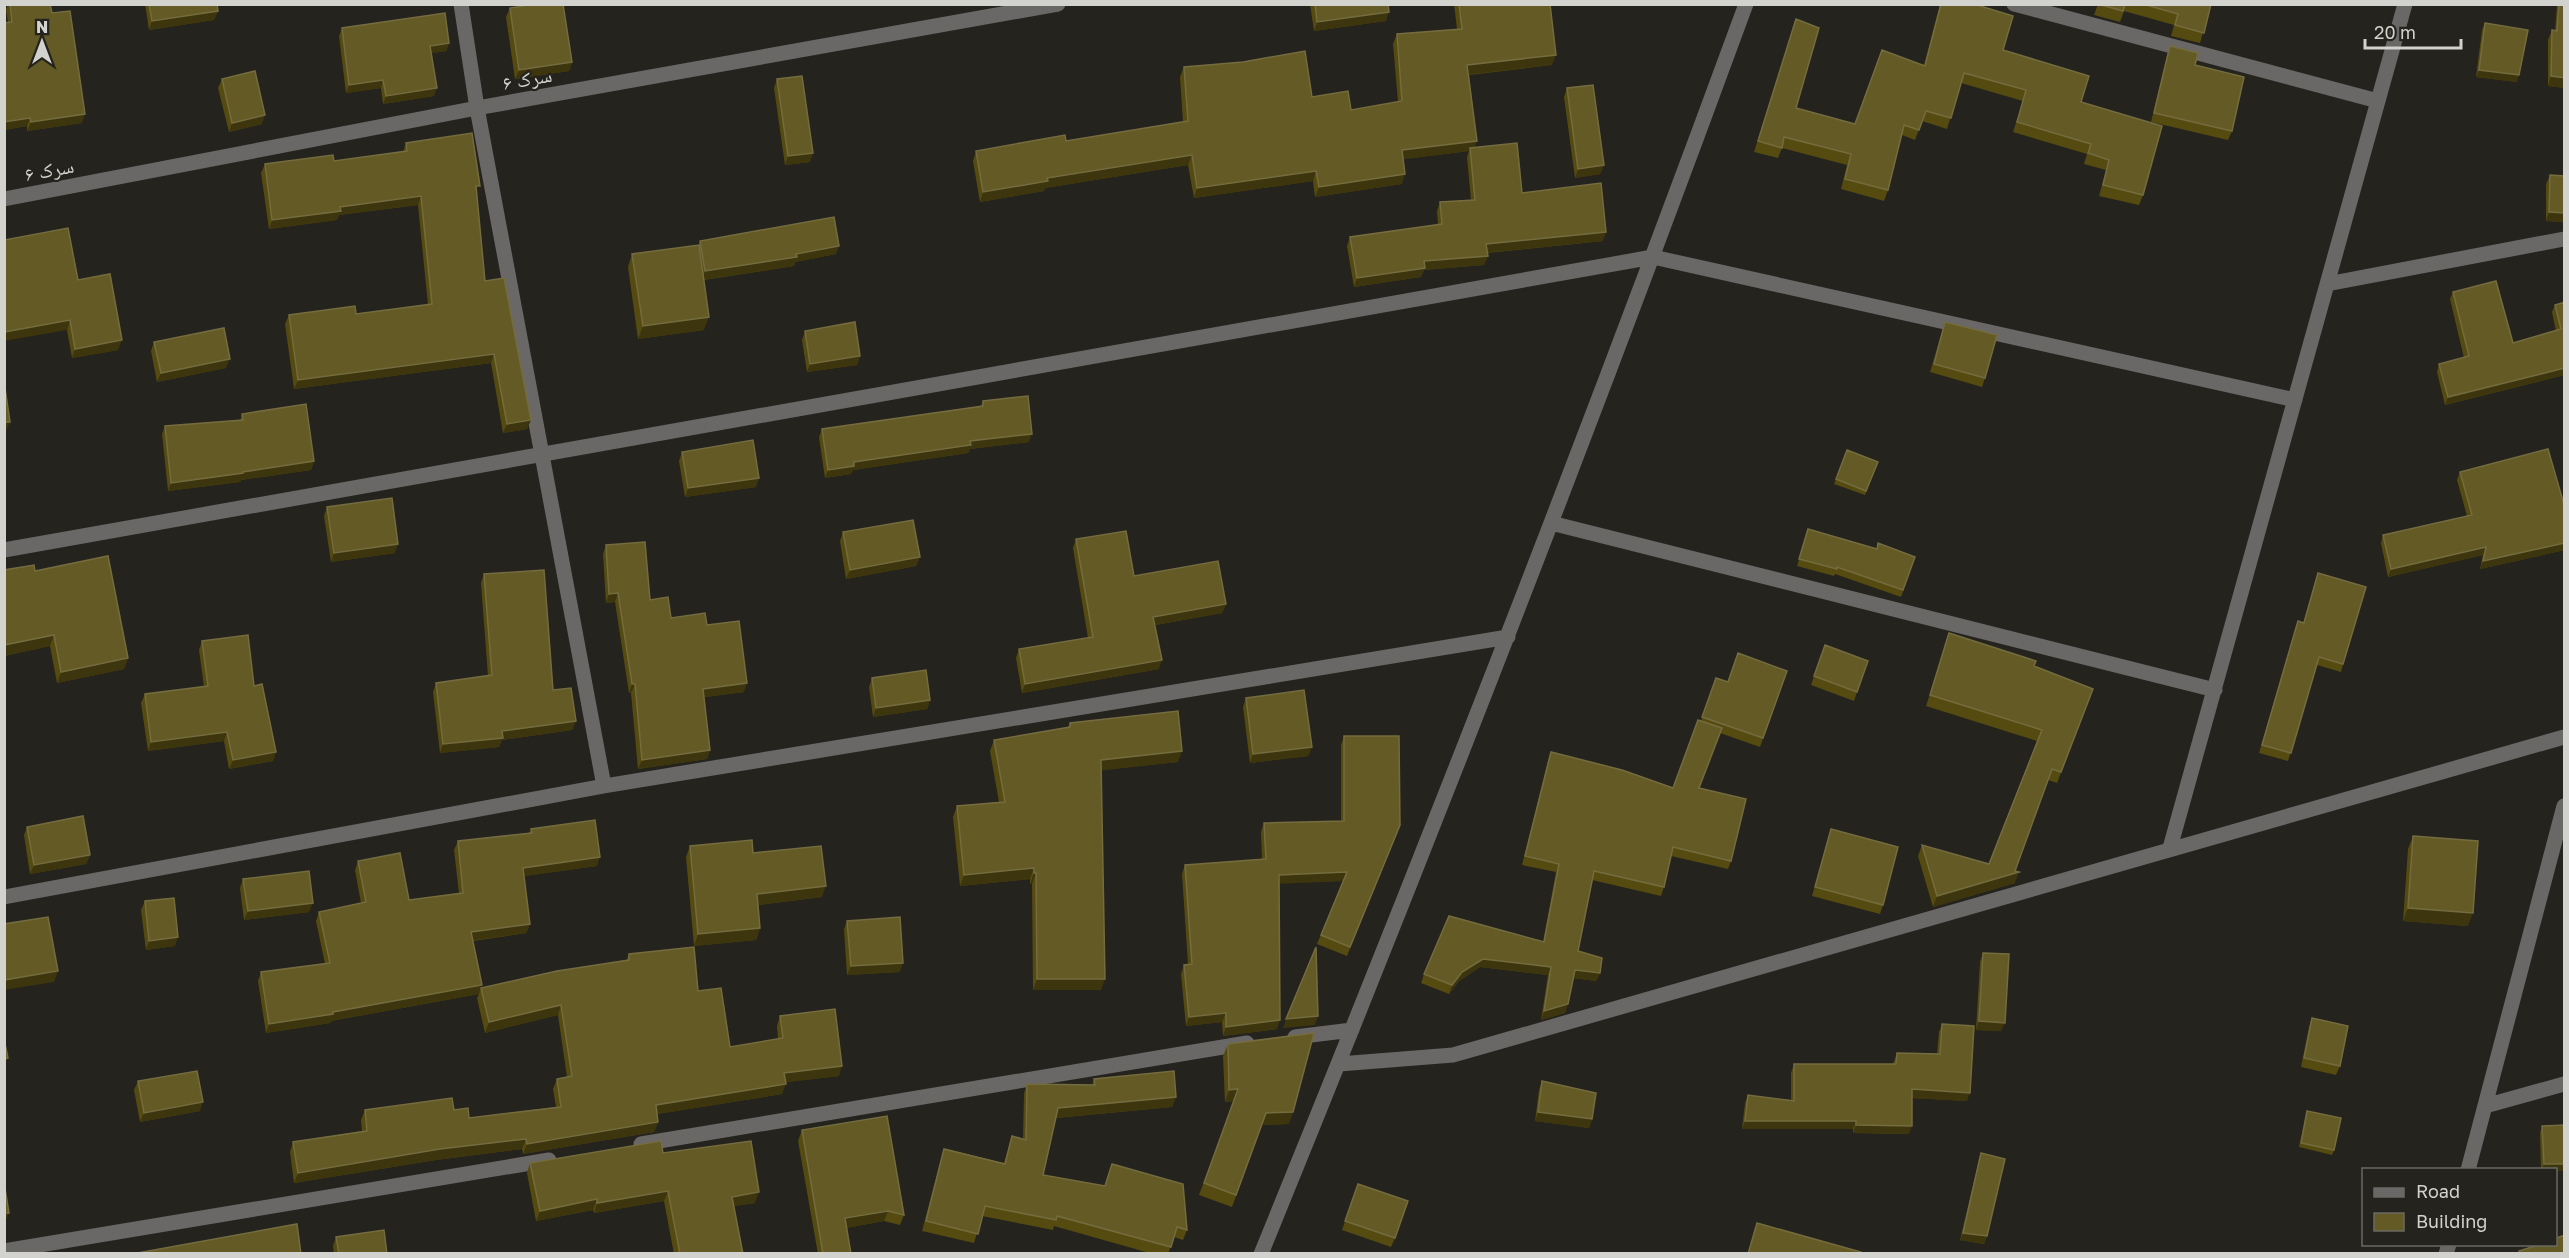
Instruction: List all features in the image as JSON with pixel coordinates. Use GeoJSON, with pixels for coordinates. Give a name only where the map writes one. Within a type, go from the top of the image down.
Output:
{"type":"FeatureCollection","features":[{"type":"Feature","properties":{"kind":"street"},"geometry":{"type":"LineString","coordinates":[[461,4],[477,108],[604,786]]}},
{"type":"Feature","properties":{"kind":"street","name":"سرک ۶"},"geometry":{"type":"LineString","coordinates":[[4,199],[477,108],[1058,4]]}},
{"type":"Feature","properties":{"kind":"street"},"geometry":{"type":"LineString","coordinates":[[1261,1254],[1508,637],[1653,257],[1746,4]]}},
{"type":"Feature","properties":{"kind":"street"},"geometry":{"type":"LineString","coordinates":[[2014,4],[2378,101]]}},
{"type":"Feature","properties":{"kind":"street"},"geometry":{"type":"LineString","coordinates":[[2170,848],[2405,4]]}},
{"type":"Feature","properties":{"kind":"street"},"geometry":{"type":"LineString","coordinates":[[2327,284],[2565,239]]}},
{"type":"Feature","properties":{"kind":"street"},"geometry":{"type":"LineString","coordinates":[[4,550],[1653,257],[2295,400]]}},
{"type":"Feature","properties":{"kind":"street"},"geometry":{"type":"LineString","coordinates":[[1551,523],[2215,690]]}},
{"type":"Feature","properties":{"kind":"street"},"geometry":{"type":"LineString","coordinates":[[4,897],[604,786],[1508,637]]}},
{"type":"Feature","properties":{"kind":"street"},"geometry":{"type":"LineString","coordinates":[[1338,1064],[1453,1055],[2565,736]]}},
{"type":"Feature","properties":{"kind":"street"},"geometry":{"type":"LineString","coordinates":[[2469,1168],[2565,807]]}},
{"type":"Feature","properties":{"kind":"street"},"geometry":{"type":"LineString","coordinates":[[1282,1039],[1352,1030]]}},
{"type":"Feature","properties":{"kind":"street"},"geometry":{"type":"LineString","coordinates":[[626,1147],[1259,1041]]}},
{"type":"Feature","properties":{"kind":"street"},"geometry":{"type":"LineString","coordinates":[[2485,1106],[2565,1084]]}},
{"type":"Feature","properties":{"kind":"street"},"geometry":{"type":"LineString","coordinates":[[4,1251],[567,1157]]}},
{"type":"Feature","properties":{"kind":"building"},"geometry":{"type":"Polygon","coordinates":[[[10,4],[50,4],[52,13],[70,11],[85,114],[31,122],[30,118],[4,122],[4,23],[12,22],[10,4]]]}},
{"type":"Feature","properties":{"kind":"building"},"geometry":{"type":"Polygon","coordinates":[[[149,4],[217,4],[218,11],[152,21],[149,4]]]}},
{"type":"Feature","properties":{"kind":"building"},"geometry":{"type":"Polygon","coordinates":[[[535,4],[563,4],[572,62],[519,70],[510,8],[535,4]]]}},
{"type":"Feature","properties":{"kind":"building"},"geometry":{"type":"Polygon","coordinates":[[[1315,4],[1388,4],[1389,12],[1317,22],[1315,4]]]}},
{"type":"Feature","properties":{"kind":"building"},"geometry":{"type":"Polygon","coordinates":[[[1459,4],[1550,4],[1556,55],[1467,65],[1477,141],[1402,150],[1405,174],[1319,187],[1316,171],[1197,188],[1192,155],[1047,178],[1048,181],[983,192],[976,151],[1065,135],[1066,141],[1188,121],[1184,67],[1243,62],[1305,51],[1312,97],[1348,91],[1351,110],[1402,101],[1397,34],[1462,29],[1459,4]]]}},
{"type":"Feature","properties":{"kind":"building"},"geometry":{"type":"Polygon","coordinates":[[[1941,4],[1974,4],[2013,16],[2003,50],[2089,76],[2081,102],[2162,126],[2143,195],[2103,185],[2109,160],[2088,153],[2091,144],[2017,122],[2026,90],[1964,73],[1951,118],[1926,111],[1919,130],[1904,125],[1888,190],[1845,179],[1851,154],[1784,137],[1782,148],[1758,141],[1796,19],[1819,28],[1796,108],[1855,124],[1882,50],[1925,66],[1941,4]]]}},
{"type":"Feature","properties":{"kind":"building"},"geometry":{"type":"Polygon","coordinates":[[[2098,4],[2125,4],[2123,11],[2098,4]]]}},
{"type":"Feature","properties":{"kind":"building"},"geometry":{"type":"Polygon","coordinates":[[[2143,4],[2211,4],[2204,33],[2175,25],[2178,14],[2143,4]]]}},
{"type":"Feature","properties":{"kind":"building"},"geometry":{"type":"Polygon","coordinates":[[[2559,4],[2565,4],[2565,78],[2551,76],[2552,30],[2557,31],[2559,4]]]}},
{"type":"Feature","properties":{"kind":"building"},"geometry":{"type":"Polygon","coordinates":[[[445,13],[449,43],[430,46],[437,88],[386,96],[383,80],[349,85],[342,28],[445,13]]]}},
{"type":"Feature","properties":{"kind":"building"},"geometry":{"type":"Polygon","coordinates":[[[2485,23],[2528,30],[2519,75],[2479,70],[2485,23]]]}},
{"type":"Feature","properties":{"kind":"building"},"geometry":{"type":"Polygon","coordinates":[[[2170,46],[2198,53],[2195,65],[2244,77],[2232,131],[2154,113],[2170,46]]]}},
{"type":"Feature","properties":{"kind":"building"},"geometry":{"type":"Polygon","coordinates":[[[255,71],[265,115],[232,123],[222,79],[255,71]]]}},
{"type":"Feature","properties":{"kind":"building"},"geometry":{"type":"Polygon","coordinates":[[[802,76],[813,153],[788,156],[777,79],[802,76]]]}},
{"type":"Feature","properties":{"kind":"building"},"geometry":{"type":"Polygon","coordinates":[[[1593,85],[1604,165],[1578,169],[1567,88],[1593,85]]]}},
{"type":"Feature","properties":{"kind":"building"},"geometry":{"type":"Polygon","coordinates":[[[472,133],[480,186],[476,186],[485,281],[504,278],[531,420],[507,424],[494,354],[298,380],[289,315],[355,306],[356,314],[432,304],[421,196],[340,207],[341,211],[272,220],[265,164],[333,155],[334,161],[407,151],[406,143],[472,133]]]}},
{"type":"Feature","properties":{"kind":"building"},"geometry":{"type":"Polygon","coordinates":[[[1517,143],[1522,193],[1601,183],[1606,232],[1486,244],[1488,256],[1424,261],[1425,268],[1357,278],[1350,237],[1442,224],[1440,202],[1475,200],[1470,148],[1517,143]]]}},
{"type":"Feature","properties":{"kind":"building"},"geometry":{"type":"Polygon","coordinates":[[[2550,175],[2565,176],[2565,213],[2549,212],[2550,175]]]}},
{"type":"Feature","properties":{"kind":"building"},"geometry":{"type":"Polygon","coordinates":[[[834,217],[839,246],[796,254],[797,257],[705,271],[700,241],[834,217]]]}},
{"type":"Feature","properties":{"kind":"building"},"geometry":{"type":"Polygon","coordinates":[[[68,228],[78,280],[110,274],[122,340],[75,349],[70,320],[4,332],[4,240],[68,228]]]}},
{"type":"Feature","properties":{"kind":"building"},"geometry":{"type":"Polygon","coordinates":[[[699,245],[709,317],[643,326],[632,254],[699,245]]]}},
{"type":"Feature","properties":{"kind":"building"},"geometry":{"type":"Polygon","coordinates":[[[2496,281],[2513,343],[2561,329],[2555,305],[2565,302],[2565,368],[2448,397],[2439,364],[2469,356],[2453,292],[2496,281]]]}},
{"type":"Feature","properties":{"kind":"building"},"geometry":{"type":"Polygon","coordinates":[[[855,322],[860,356],[810,364],[805,331],[855,322]]]}},
{"type":"Feature","properties":{"kind":"building"},"geometry":{"type":"Polygon","coordinates":[[[1945,322],[1997,335],[1985,378],[1934,364],[1945,322]]]}},
{"type":"Feature","properties":{"kind":"building"},"geometry":{"type":"Polygon","coordinates":[[[224,328],[230,359],[161,373],[154,342],[224,328]]]}},
{"type":"Feature","properties":{"kind":"building"},"geometry":{"type":"Polygon","coordinates":[[[4,381],[10,422],[4,422],[4,381]]]}},
{"type":"Feature","properties":{"kind":"building"},"geometry":{"type":"Polygon","coordinates":[[[1028,396],[1032,434],[970,441],[971,445],[854,462],[854,466],[828,470],[822,429],[983,406],[983,401],[1028,396]]]}},
{"type":"Feature","properties":{"kind":"building"},"geometry":{"type":"Polygon","coordinates":[[[306,404],[314,461],[171,483],[165,426],[243,420],[242,414],[306,404]]]}},
{"type":"Feature","properties":{"kind":"building"},"geometry":{"type":"Polygon","coordinates":[[[753,440],[759,478],[688,488],[682,452],[753,440]]]}},
{"type":"Feature","properties":{"kind":"building"},"geometry":{"type":"Polygon","coordinates":[[[2548,449],[2565,508],[2565,543],[2483,561],[2486,547],[2391,569],[2383,535],[2472,515],[2460,472],[2548,449]]]}},
{"type":"Feature","properties":{"kind":"building"},"geometry":{"type":"Polygon","coordinates":[[[1847,450],[1878,462],[1866,491],[1836,479],[1847,450]]]}},
{"type":"Feature","properties":{"kind":"building"},"geometry":{"type":"Polygon","coordinates":[[[392,498],[398,544],[334,553],[327,507],[392,498]]]}},
{"type":"Feature","properties":{"kind":"building"},"geometry":{"type":"Polygon","coordinates":[[[913,520],[920,557],[850,570],[843,532],[913,520]]]}},
{"type":"Feature","properties":{"kind":"building"},"geometry":{"type":"Polygon","coordinates":[[[1808,529],[1877,549],[1878,543],[1915,557],[1903,590],[1837,567],[1837,569],[1799,559],[1808,529]]]}},
{"type":"Feature","properties":{"kind":"building"},"geometry":{"type":"Polygon","coordinates":[[[1126,531],[1134,576],[1218,561],[1226,604],[1153,617],[1162,660],[1025,684],[1019,649],[1093,637],[1076,539],[1126,531]]]}},
{"type":"Feature","properties":{"kind":"building"},"geometry":{"type":"Polygon","coordinates":[[[645,542],[650,600],[668,597],[671,618],[705,613],[707,625],[739,621],[747,683],[703,689],[710,750],[642,760],[635,684],[632,684],[618,593],[609,594],[606,545],[645,542]]]}},
{"type":"Feature","properties":{"kind":"building"},"geometry":{"type":"Polygon","coordinates":[[[108,556],[128,658],[61,672],[54,635],[4,645],[4,570],[34,565],[35,571],[108,556]]]}},
{"type":"Feature","properties":{"kind":"building"},"geometry":{"type":"Polygon","coordinates":[[[544,570],[553,690],[571,688],[576,721],[502,731],[503,738],[443,744],[436,683],[492,675],[484,574],[544,570]]]}},
{"type":"Feature","properties":{"kind":"building"},"geometry":{"type":"Polygon","coordinates":[[[2318,573],[2366,587],[2343,664],[2319,657],[2291,753],[2262,745],[2298,621],[2304,623],[2318,573]]]}},
{"type":"Feature","properties":{"kind":"building"},"geometry":{"type":"Polygon","coordinates":[[[1949,633],[2036,661],[2034,666],[2093,689],[2061,772],[2052,769],[2015,871],[2019,872],[1937,896],[1922,845],[1989,864],[2042,730],[1930,695],[1949,633]]]}},
{"type":"Feature","properties":{"kind":"building"},"geometry":{"type":"Polygon","coordinates":[[[248,635],[254,686],[262,684],[276,752],[233,760],[227,732],[151,742],[145,694],[208,686],[202,641],[248,635]]]}},
{"type":"Feature","properties":{"kind":"building"},"geometry":{"type":"Polygon","coordinates":[[[1825,645],[1868,661],[1857,692],[1814,676],[1825,645]]]}},
{"type":"Feature","properties":{"kind":"building"},"geometry":{"type":"Polygon","coordinates":[[[1738,653],[1787,671],[1763,738],[1702,717],[1716,678],[1728,682],[1738,653]]]}},
{"type":"Feature","properties":{"kind":"building"},"geometry":{"type":"Polygon","coordinates":[[[926,670],[930,700],[876,708],[872,678],[926,670]]]}},
{"type":"Feature","properties":{"kind":"building"},"geometry":{"type":"Polygon","coordinates":[[[1304,690],[1312,747],[1253,754],[1246,698],[1304,690]]]}},
{"type":"Feature","properties":{"kind":"building"},"geometry":{"type":"Polygon","coordinates":[[[1178,711],[1182,751],[1101,760],[1105,979],[1037,979],[1036,873],[1034,873],[1034,868],[964,875],[957,806],[1005,802],[994,740],[1070,727],[1070,723],[1178,711]]]}},
{"type":"Feature","properties":{"kind":"building"},"geometry":{"type":"Polygon","coordinates":[[[1698,720],[1722,728],[1699,788],[1746,799],[1731,861],[1673,847],[1664,887],[1594,871],[1578,951],[1602,958],[1600,973],[1575,970],[1568,1004],[1544,1011],[1551,967],[1483,959],[1462,972],[1452,985],[1424,974],[1449,916],[1544,942],[1559,864],[1525,856],[1551,752],[1622,770],[1673,788],[1698,720]]]}},
{"type":"Feature","properties":{"kind":"building"},"geometry":{"type":"Polygon","coordinates":[[[1344,736],[1399,736],[1400,825],[1350,947],[1321,935],[1347,872],[1279,875],[1280,1020],[1226,1027],[1226,1013],[1189,1017],[1184,965],[1192,964],[1185,865],[1266,859],[1264,823],[1344,821],[1344,736]]]}},
{"type":"Feature","properties":{"kind":"building"},"geometry":{"type":"Polygon","coordinates":[[[83,816],[90,855],[34,865],[27,827],[83,816]]]}},
{"type":"Feature","properties":{"kind":"building"},"geometry":{"type":"Polygon","coordinates":[[[595,820],[600,857],[523,868],[530,924],[471,932],[482,985],[269,1024],[261,972],[330,963],[319,912],[366,902],[358,861],[400,853],[409,900],[463,893],[458,841],[532,833],[531,829],[595,820]]]}},
{"type":"Feature","properties":{"kind":"building"},"geometry":{"type":"Polygon","coordinates":[[[1831,829],[1898,847],[1883,905],[1815,887],[1831,829]]]}},
{"type":"Feature","properties":{"kind":"building"},"geometry":{"type":"Polygon","coordinates":[[[2413,836],[2478,841],[2473,913],[2408,908],[2413,836]]]}},
{"type":"Feature","properties":{"kind":"building"},"geometry":{"type":"Polygon","coordinates":[[[752,840],[753,853],[821,846],[826,886],[757,894],[760,928],[698,934],[690,846],[752,840]]]}},
{"type":"Feature","properties":{"kind":"building"},"geometry":{"type":"Polygon","coordinates":[[[309,871],[313,903],[248,911],[243,879],[309,871]]]}},
{"type":"Feature","properties":{"kind":"building"},"geometry":{"type":"Polygon","coordinates":[[[174,898],[178,937],[149,941],[145,901],[174,898]]]}},
{"type":"Feature","properties":{"kind":"building"},"geometry":{"type":"Polygon","coordinates":[[[48,917],[58,971],[4,980],[4,924],[48,917]]]}},
{"type":"Feature","properties":{"kind":"building"},"geometry":{"type":"Polygon","coordinates":[[[900,917],[903,963],[851,966],[847,921],[900,917]]]}},
{"type":"Feature","properties":{"kind":"building"},"geometry":{"type":"Polygon","coordinates":[[[694,947],[698,991],[721,988],[730,1047],[783,1038],[780,1016],[835,1009],[842,1066],[784,1073],[786,1084],[656,1105],[658,1122],[527,1144],[526,1139],[440,1149],[298,1173],[293,1142],[367,1131],[365,1110],[452,1098],[454,1110],[468,1108],[469,1118],[561,1107],[557,1079],[572,1076],[561,1005],[489,1022],[481,988],[557,971],[629,960],[629,954],[694,947]]]}},
{"type":"Feature","properties":{"kind":"building"},"geometry":{"type":"Polygon","coordinates":[[[1316,947],[1318,1016],[1286,1019],[1316,947]]]}},
{"type":"Feature","properties":{"kind":"building"},"geometry":{"type":"Polygon","coordinates":[[[1983,953],[2009,954],[2005,1023],[1979,1021],[1983,953]]]}},
{"type":"Feature","properties":{"kind":"building"},"geometry":{"type":"Polygon","coordinates":[[[2312,1018],[2348,1026],[2340,1066],[2304,1058],[2312,1018]]]}},
{"type":"Feature","properties":{"kind":"building"},"geometry":{"type":"Polygon","coordinates":[[[1942,1024],[1974,1026],[1970,1093],[1912,1089],[1912,1126],[1856,1125],[1856,1121],[1745,1121],[1748,1095],[1794,1101],[1794,1064],[1896,1064],[1897,1053],[1940,1054],[1942,1024]]]}},
{"type":"Feature","properties":{"kind":"building"},"geometry":{"type":"Polygon","coordinates":[[[1314,1033],[1293,1112],[1266,1113],[1236,1195],[1204,1183],[1238,1089],[1229,1090],[1228,1044],[1314,1033]]]}},
{"type":"Feature","properties":{"kind":"building"},"geometry":{"type":"Polygon","coordinates":[[[4,1039],[8,1058],[4,1059],[4,1039]]]}},
{"type":"Feature","properties":{"kind":"building"},"geometry":{"type":"Polygon","coordinates":[[[197,1071],[203,1102],[144,1113],[138,1081],[197,1071]]]}},
{"type":"Feature","properties":{"kind":"building"},"geometry":{"type":"Polygon","coordinates":[[[1174,1071],[1176,1097],[1058,1108],[1043,1175],[1105,1186],[1112,1164],[1183,1184],[1187,1230],[1177,1227],[1171,1247],[1057,1216],[1056,1220],[985,1206],[978,1234],[926,1221],[944,1149],[1005,1164],[1012,1136],[1026,1140],[1027,1084],[1095,1085],[1094,1079],[1174,1071]]]}},
{"type":"Feature","properties":{"kind":"building"},"geometry":{"type":"Polygon","coordinates":[[[1542,1081],[1596,1093],[1592,1119],[1538,1112],[1542,1081]]]}},
{"type":"Feature","properties":{"kind":"building"},"geometry":{"type":"Polygon","coordinates":[[[2307,1111],[2341,1118],[2334,1150],[2301,1143],[2307,1111]]]}},
{"type":"Feature","properties":{"kind":"building"},"geometry":{"type":"Polygon","coordinates":[[[887,1116],[904,1215],[888,1211],[845,1218],[851,1254],[823,1254],[802,1130],[887,1116]]]}},
{"type":"Feature","properties":{"kind":"building"},"geometry":{"type":"Polygon","coordinates":[[[2565,1125],[2565,1164],[2544,1164],[2542,1126],[2565,1125]]]}},
{"type":"Feature","properties":{"kind":"building"},"geometry":{"type":"Polygon","coordinates":[[[661,1141],[663,1153],[751,1141],[759,1192],[732,1197],[743,1254],[680,1254],[668,1191],[597,1203],[597,1199],[540,1211],[530,1163],[661,1141]]]}},
{"type":"Feature","properties":{"kind":"building"},"geometry":{"type":"Polygon","coordinates":[[[1981,1153],[2005,1159],[1987,1236],[1963,1233],[1981,1153]]]}},
{"type":"Feature","properties":{"kind":"building"},"geometry":{"type":"Polygon","coordinates":[[[4,1182],[9,1213],[4,1213],[4,1182]]]}},
{"type":"Feature","properties":{"kind":"building"},"geometry":{"type":"Polygon","coordinates":[[[1358,1184],[1408,1201],[1395,1238],[1345,1221],[1358,1184]]]}},
{"type":"Feature","properties":{"kind":"building"},"geometry":{"type":"Polygon","coordinates":[[[1757,1223],[1861,1252],[1861,1254],[1748,1254],[1757,1223]]]}},
{"type":"Feature","properties":{"kind":"building"},"geometry":{"type":"Polygon","coordinates":[[[297,1224],[301,1254],[132,1254],[297,1224]]]}},
{"type":"Feature","properties":{"kind":"building"},"geometry":{"type":"Polygon","coordinates":[[[384,1230],[387,1254],[339,1254],[336,1237],[384,1230]]]}},
{"type":"Feature","properties":{"kind":"building"},"geometry":{"type":"Polygon","coordinates":[[[2565,1235],[2565,1254],[2520,1254],[2519,1251],[2535,1246],[2557,1246],[2557,1238],[2565,1235]]]}}]}
